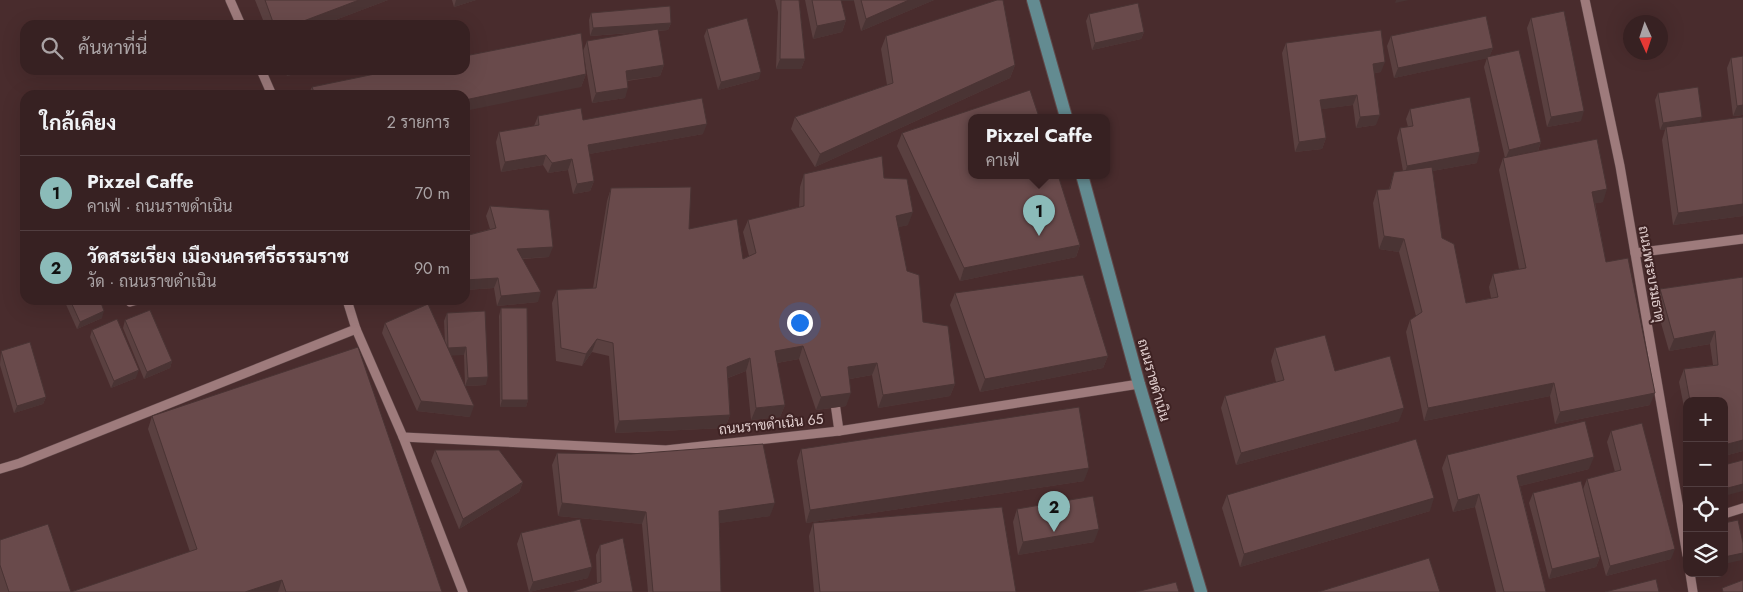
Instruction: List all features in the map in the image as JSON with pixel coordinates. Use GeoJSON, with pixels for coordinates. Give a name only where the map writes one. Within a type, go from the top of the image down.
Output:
{"type":"FeatureCollection","features":[{"type":"Feature","properties":{"kind":"main road"},"geometry":{"type":"LineString","coordinates":[[1033,0],[1065,114]]}},
{"type":"Feature","properties":{"kind":"main road","name":"ถนนราขดำเนิน"},"geometry":{"type":"LineString","coordinates":[[1083,179],[1139,384],[1201,592]]}},
{"type":"Feature","properties":{"kind":"street"},"geometry":{"type":"LineString","coordinates":[[230,0],[239,20]]}},
{"type":"Feature","properties":{"kind":"street","name":"ถนนพระบรมธาตุ"},"geometry":{"type":"LineString","coordinates":[[1585,0],[1620,166],[1683,521]]}},
{"type":"Feature","properties":{"kind":"street"},"geometry":{"type":"LineString","coordinates":[[263,75],[270,90]]}},
{"type":"Feature","properties":{"kind":"street"},"geometry":{"type":"LineString","coordinates":[[1635,253],[1743,239]]}},
{"type":"Feature","properties":{"kind":"street"},"geometry":{"type":"LineString","coordinates":[[349,305],[356,329],[403,437],[463,592]]}},
{"type":"Feature","properties":{"kind":"street"},"geometry":{"type":"LineString","coordinates":[[0,469],[20,463],[356,329]]}},
{"type":"Feature","properties":{"kind":"street"},"geometry":{"type":"LineString","coordinates":[[832,382],[839,431]]}},
{"type":"Feature","properties":{"kind":"street","name":"ถนนราขดำเนิน 65"},"geometry":{"type":"LineString","coordinates":[[403,437],[666,450],[839,431],[1139,384]]}},
{"type":"Feature","properties":{"kind":"street"},"geometry":{"type":"LineString","coordinates":[[1728,513],[1743,508]]}},
{"type":"Feature","properties":{"kind":"street"},"geometry":{"type":"LineString","coordinates":[[1691,577],[1693,592]]}},
{"type":"Feature","properties":{"kind":"building"},"geometry":{"type":"Polygon","coordinates":[[[265,0],[359,0],[306,20],[272,20],[265,0]]]}},
{"type":"Feature","properties":{"kind":"building"},"geometry":{"type":"Polygon","coordinates":[[[781,0],[799,0],[805,59],[780,59],[781,0]]]}},
{"type":"Feature","properties":{"kind":"building"},"geometry":{"type":"Polygon","coordinates":[[[812,0],[841,0],[846,20],[817,26],[812,0]]]}},
{"type":"Feature","properties":{"kind":"building"},"geometry":{"type":"Polygon","coordinates":[[[861,0],[909,0],[866,19],[861,0]]]}},
{"type":"Feature","properties":{"kind":"building"},"geometry":{"type":"Polygon","coordinates":[[[997,0],[1003,0],[1015,65],[820,154],[795,117],[893,83],[886,36],[997,0]]]}},
{"type":"Feature","properties":{"kind":"building"},"geometry":{"type":"Polygon","coordinates":[[[1138,3],[1144,32],[1095,43],[1089,14],[1138,3]]]}},
{"type":"Feature","properties":{"kind":"building"},"geometry":{"type":"Polygon","coordinates":[[[670,6],[671,23],[593,28],[591,13],[670,6]]]}},
{"type":"Feature","properties":{"kind":"building"},"geometry":{"type":"Polygon","coordinates":[[[1564,11],[1584,111],[1551,117],[1531,18],[1564,11]]]}},
{"type":"Feature","properties":{"kind":"building"},"geometry":{"type":"Polygon","coordinates":[[[1486,16],[1493,48],[1398,68],[1391,36],[1486,16]]]}},
{"type":"Feature","properties":{"kind":"building"},"geometry":{"type":"Polygon","coordinates":[[[747,18],[761,72],[721,82],[707,29],[747,18]]]}},
{"type":"Feature","properties":{"kind":"building"},"geometry":{"type":"Polygon","coordinates":[[[658,29],[664,65],[626,71],[628,88],[596,93],[587,41],[658,29]]]}},
{"type":"Feature","properties":{"kind":"building"},"geometry":{"type":"Polygon","coordinates":[[[1381,30],[1385,62],[1373,64],[1380,115],[1360,117],[1357,95],[1320,100],[1326,138],[1299,142],[1286,43],[1381,30]]]}},
{"type":"Feature","properties":{"kind":"building"},"geometry":{"type":"Polygon","coordinates":[[[581,33],[586,74],[470,99],[470,90],[313,90],[312,87],[370,75],[470,75],[470,55],[581,33]]]}},
{"type":"Feature","properties":{"kind":"building"},"geometry":{"type":"Polygon","coordinates":[[[1519,50],[1541,142],[1509,150],[1487,57],[1519,50]]]}},
{"type":"Feature","properties":{"kind":"building"},"geometry":{"type":"Polygon","coordinates":[[[1743,56],[1743,105],[1737,106],[1731,58],[1743,56]]]}},
{"type":"Feature","properties":{"kind":"building"},"geometry":{"type":"Polygon","coordinates":[[[1698,87],[1702,117],[1663,123],[1658,93],[1698,87]]]}},
{"type":"Feature","properties":{"kind":"building"},"geometry":{"type":"Polygon","coordinates":[[[1030,90],[1038,114],[968,114],[968,179],[1059,179],[1080,245],[964,268],[902,133],[1030,90]]]}},
{"type":"Feature","properties":{"kind":"building"},"geometry":{"type":"Polygon","coordinates":[[[1470,97],[1480,152],[1407,166],[1400,128],[1413,126],[1410,109],[1470,97]]]}},
{"type":"Feature","properties":{"kind":"building"},"geometry":{"type":"Polygon","coordinates":[[[702,98],[707,124],[588,145],[594,181],[577,184],[572,159],[552,163],[546,155],[505,162],[499,132],[539,125],[538,116],[581,108],[583,120],[702,98]]]}},
{"type":"Feature","properties":{"kind":"building"},"geometry":{"type":"Polygon","coordinates":[[[1743,117],[1743,204],[1678,213],[1666,127],[1743,117]]]}},
{"type":"Feature","properties":{"kind":"building"},"geometry":{"type":"Polygon","coordinates":[[[1597,139],[1607,189],[1592,192],[1606,262],[1628,258],[1655,393],[1560,412],[1554,383],[1428,408],[1410,320],[1422,312],[1404,239],[1384,236],[1377,190],[1390,189],[1394,172],[1432,167],[1442,238],[1454,244],[1466,303],[1498,297],[1493,274],[1526,268],[1503,158],[1597,139]]]}},
{"type":"Feature","properties":{"kind":"building"},"geometry":{"type":"Polygon","coordinates":[[[882,156],[884,178],[907,179],[913,212],[896,216],[907,271],[919,275],[923,322],[948,326],[955,384],[883,395],[877,363],[848,367],[851,393],[821,397],[803,346],[775,351],[785,405],[756,408],[750,358],[727,367],[730,415],[619,421],[613,343],[597,339],[586,354],[561,348],[557,290],[596,288],[611,188],[691,187],[689,229],[737,219],[743,259],[756,253],[748,220],[804,206],[804,174],[882,156]]]}},
{"type":"Feature","properties":{"kind":"building"},"geometry":{"type":"Polygon","coordinates":[[[490,206],[549,210],[553,247],[517,249],[541,292],[501,296],[498,278],[470,280],[470,235],[496,228],[490,206]]]}},
{"type":"Feature","properties":{"kind":"building"},"geometry":{"type":"Polygon","coordinates":[[[1083,275],[1108,356],[985,379],[955,293],[1083,275]]]}},
{"type":"Feature","properties":{"kind":"building"},"geometry":{"type":"Polygon","coordinates":[[[1743,277],[1743,440],[1728,444],[1728,397],[1689,397],[1684,369],[1718,365],[1715,331],[1674,339],[1660,289],[1743,277]]]}},
{"type":"Feature","properties":{"kind":"building"},"geometry":{"type":"Polygon","coordinates":[[[72,305],[102,305],[104,311],[80,322],[72,305]]]}},
{"type":"Feature","properties":{"kind":"building"},"geometry":{"type":"Polygon","coordinates":[[[428,305],[474,406],[421,401],[385,323],[428,305]]]}},
{"type":"Feature","properties":{"kind":"building"},"geometry":{"type":"Polygon","coordinates":[[[501,308],[527,308],[528,400],[502,400],[501,308]]]}},
{"type":"Feature","properties":{"kind":"building"},"geometry":{"type":"Polygon","coordinates":[[[150,310],[172,361],[147,372],[125,320],[150,310]]]}},
{"type":"Feature","properties":{"kind":"building"},"geometry":{"type":"Polygon","coordinates":[[[485,311],[488,377],[468,378],[466,347],[448,348],[447,313],[485,311]]]}},
{"type":"Feature","properties":{"kind":"building"},"geometry":{"type":"Polygon","coordinates":[[[117,319],[139,370],[114,381],[92,330],[117,319]]]}},
{"type":"Feature","properties":{"kind":"building"},"geometry":{"type":"Polygon","coordinates":[[[1325,335],[1335,371],[1390,356],[1404,408],[1241,453],[1225,396],[1284,380],[1275,348],[1325,335]]]}},
{"type":"Feature","properties":{"kind":"building"},"geometry":{"type":"Polygon","coordinates":[[[30,342],[46,397],[17,406],[1,351],[30,342]]]}},
{"type":"Feature","properties":{"kind":"building"},"geometry":{"type":"Polygon","coordinates":[[[358,347],[442,592],[286,592],[282,580],[245,592],[71,592],[197,549],[152,416],[358,347]]]}},
{"type":"Feature","properties":{"kind":"building"},"geometry":{"type":"Polygon","coordinates":[[[1079,407],[1089,468],[810,510],[801,449],[1079,407]]]}},
{"type":"Feature","properties":{"kind":"building"},"geometry":{"type":"Polygon","coordinates":[[[1585,421],[1594,457],[1517,476],[1546,592],[1504,592],[1479,494],[1458,500],[1447,455],[1585,421]]]}},
{"type":"Feature","properties":{"kind":"building"},"geometry":{"type":"Polygon","coordinates":[[[1642,423],[1675,549],[1610,566],[1587,479],[1621,470],[1611,431],[1642,423]]]}},
{"type":"Feature","properties":{"kind":"building"},"geometry":{"type":"Polygon","coordinates":[[[1416,439],[1434,498],[1244,554],[1227,495],[1416,439]]]}},
{"type":"Feature","properties":{"kind":"building"},"geometry":{"type":"Polygon","coordinates":[[[763,444],[775,503],[719,511],[721,592],[653,592],[646,512],[562,503],[557,453],[631,454],[763,444]]]}},
{"type":"Feature","properties":{"kind":"building"},"geometry":{"type":"Polygon","coordinates":[[[435,450],[499,450],[523,482],[463,519],[435,450]]]}},
{"type":"Feature","properties":{"kind":"building"},"geometry":{"type":"Polygon","coordinates":[[[1743,460],[1743,484],[1728,488],[1728,464],[1743,460]]]}},
{"type":"Feature","properties":{"kind":"building"},"geometry":{"type":"Polygon","coordinates":[[[1581,481],[1600,557],[1552,569],[1533,493],[1581,481]]]}},
{"type":"Feature","properties":{"kind":"building"},"geometry":{"type":"Polygon","coordinates":[[[1093,496],[1099,529],[1023,542],[1017,509],[1093,496]]]}},
{"type":"Feature","properties":{"kind":"building"},"geometry":{"type":"Polygon","coordinates":[[[1002,507],[1016,592],[820,592],[813,523],[1002,507]]]}},
{"type":"Feature","properties":{"kind":"building"},"geometry":{"type":"Polygon","coordinates":[[[580,519],[592,567],[533,582],[521,533],[580,519]]]}},
{"type":"Feature","properties":{"kind":"building"},"geometry":{"type":"Polygon","coordinates":[[[1738,520],[1743,553],[1728,556],[1728,522],[1738,520]]]}},
{"type":"Feature","properties":{"kind":"building"},"geometry":{"type":"Polygon","coordinates":[[[48,524],[71,592],[9,592],[0,565],[0,540],[48,524]]]}},
{"type":"Feature","properties":{"kind":"building"},"geometry":{"type":"Polygon","coordinates":[[[623,538],[633,592],[571,592],[601,582],[600,545],[623,538]]]}},
{"type":"Feature","properties":{"kind":"building"},"geometry":{"type":"Polygon","coordinates":[[[1429,558],[1440,592],[1318,592],[1429,558]]]}},
{"type":"Feature","properties":{"kind":"building"},"geometry":{"type":"Polygon","coordinates":[[[1656,579],[1659,592],[1605,592],[1656,579]]]}},
{"type":"Feature","properties":{"kind":"building"},"geometry":{"type":"Polygon","coordinates":[[[1743,580],[1743,592],[1723,592],[1722,588],[1743,580]]]}},
{"type":"Feature","properties":{"kind":"building"},"geometry":{"type":"Polygon","coordinates":[[[1176,582],[1179,592],[1136,592],[1176,582]]]}},
{"type":"Feature","properties":{"kind":"place","name":"Pixzel Caffe"},"geometry":{"type":"Point","coordinates":[1039,236]}},
{"type":"Feature","properties":{"kind":"place","name":"วัดสระเรียง เมืองนครศรีธรรมราช"},"geometry":{"type":"Point","coordinates":[1054,532]}}]}
